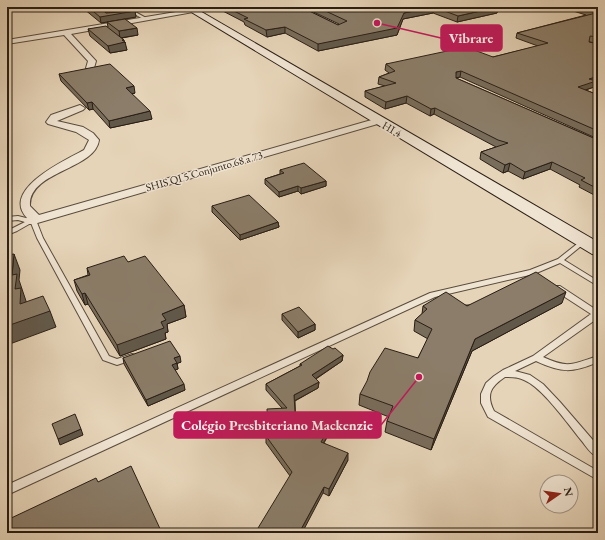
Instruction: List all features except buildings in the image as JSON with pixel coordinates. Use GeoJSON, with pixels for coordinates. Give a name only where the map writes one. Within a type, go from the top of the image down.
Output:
{"type":"FeatureCollection","features":[{"type":"Feature","properties":{"kind":"street"},"geometry":{"type":"LineString","coordinates":[[7,42],[146,19],[191,9],[218,7]]}},
{"type":"Feature","properties":{"kind":"street","name":"HI 4"},"geometry":{"type":"LineString","coordinates":[[191,9],[598,250]]}},
{"type":"Feature","properties":{"kind":"street"},"geometry":{"type":"LineString","coordinates":[[66,33],[92,61],[90,68]]}},
{"type":"Feature","properties":{"kind":"street"},"geometry":{"type":"LineString","coordinates":[[33,220],[23,205],[23,198],[30,186],[88,152],[93,146],[94,140],[88,133],[77,128],[51,122],[54,117],[80,108]]}},
{"type":"Feature","properties":{"kind":"street","name":"SHIS QI 5 Conjunto 68 a 73"},"geometry":{"type":"LineString","coordinates":[[33,220],[378,121]]}},
{"type":"Feature","properties":{"kind":"lane"},"geometry":{"type":"LineString","coordinates":[[124,8],[146,19]]}},
{"type":"Feature","properties":{"kind":"lane"},"geometry":{"type":"LineString","coordinates":[[112,17],[103,12],[109,9],[115,10]]}},
{"type":"Feature","properties":{"kind":"lane"},"geometry":{"type":"LineString","coordinates":[[129,15],[136,14]]}},
{"type":"Feature","properties":{"kind":"lane"},"geometry":{"type":"LineString","coordinates":[[7,219],[18,218],[33,220]]}},
{"type":"Feature","properties":{"kind":"lane"},"geometry":{"type":"LineString","coordinates":[[7,233],[33,220]]}},
{"type":"Feature","properties":{"kind":"lane"},"geometry":{"type":"LineString","coordinates":[[33,220],[40,238],[106,358],[117,362],[143,352]]}},
{"type":"Feature","properties":{"kind":"lane"},"geometry":{"type":"LineString","coordinates":[[7,490],[433,295],[535,274],[560,260],[584,241]]}},
{"type":"Feature","properties":{"kind":"lane"},"geometry":{"type":"LineString","coordinates":[[7,251],[7,257]]}},
{"type":"Feature","properties":{"kind":"lane"},"geometry":{"type":"LineString","coordinates":[[560,260],[598,284]]}},
{"type":"Feature","properties":{"kind":"lane"},"geometry":{"type":"LineString","coordinates":[[552,284],[598,315],[536,358],[503,374],[488,385],[485,393],[484,405],[491,414],[598,476]]}},
{"type":"Feature","properties":{"kind":"lane"},"geometry":{"type":"LineString","coordinates":[[536,358],[554,366],[569,369],[580,367],[598,359]]}},
{"type":"Feature","properties":{"kind":"lane"},"geometry":{"type":"LineString","coordinates":[[503,374],[515,374],[529,378],[554,402],[598,453]]}},
{"type":"Feature","properties":{"kind":"place","name":"Vibrare"},"geometry":{"type":"Point","coordinates":[377,23]}},
{"type":"Feature","properties":{"kind":"place","name":"Colégio Presbiteriano Mackenzie"},"geometry":{"type":"Point","coordinates":[419,377]}}]}
